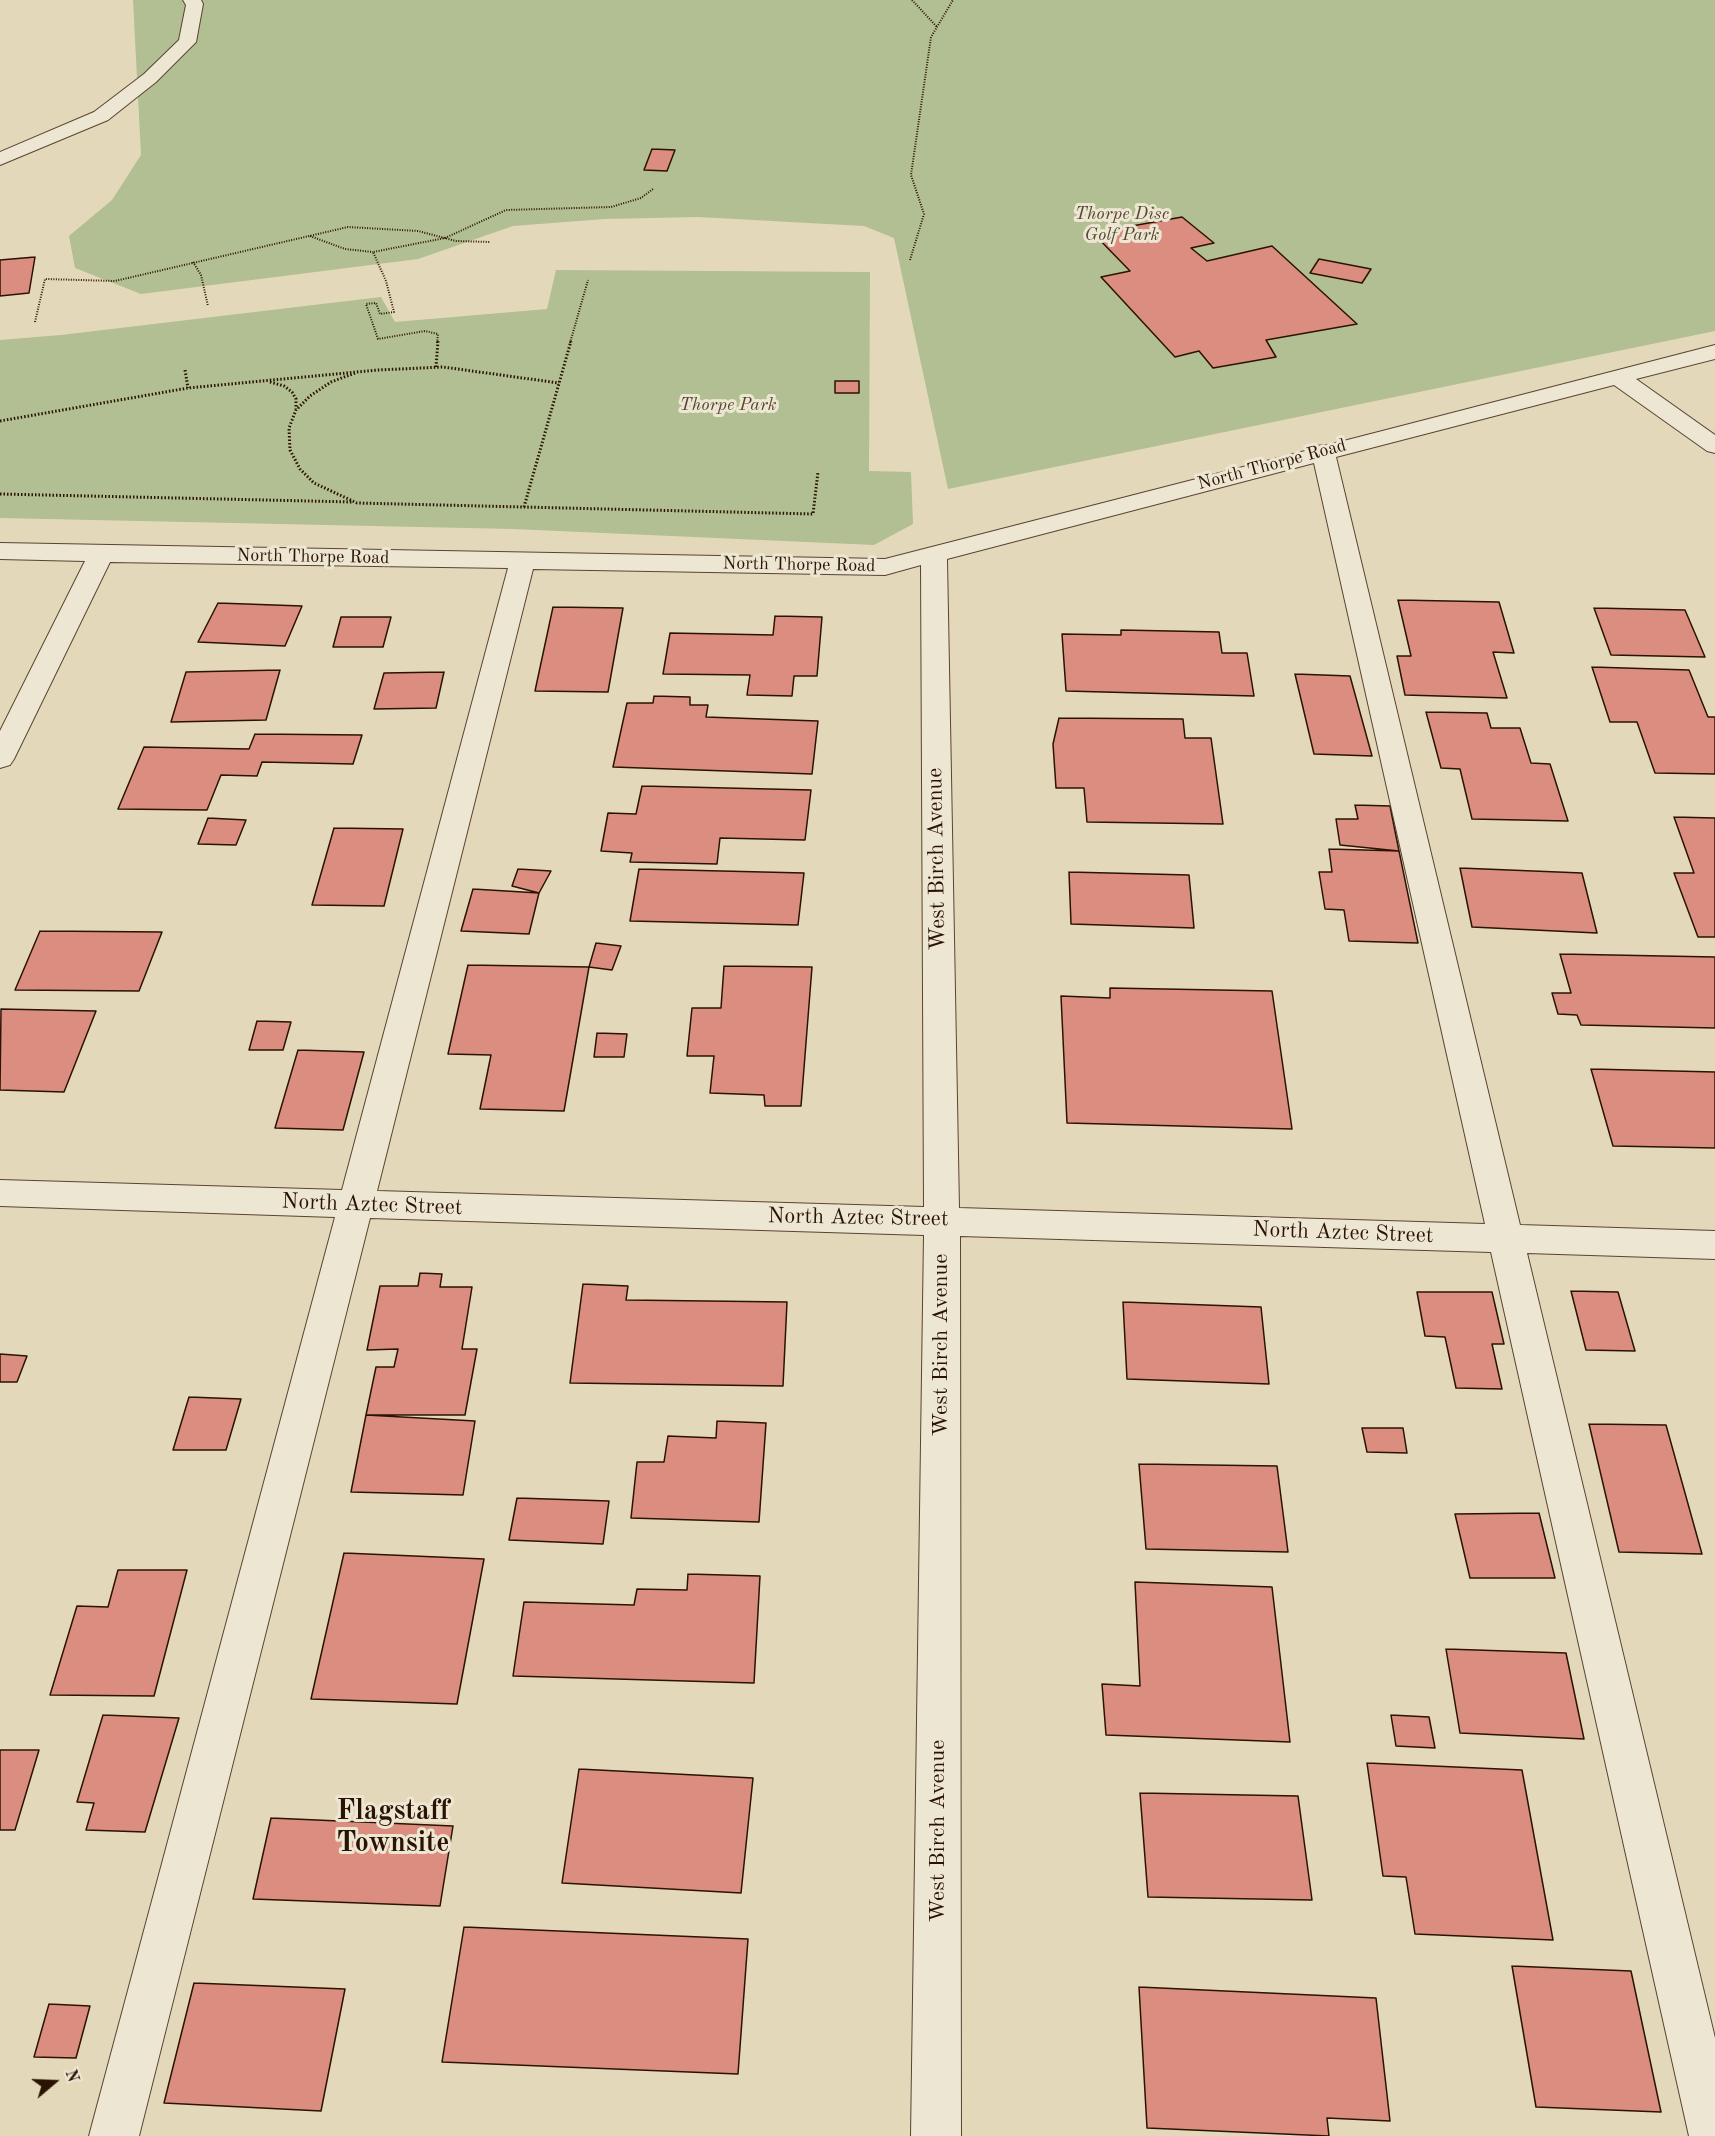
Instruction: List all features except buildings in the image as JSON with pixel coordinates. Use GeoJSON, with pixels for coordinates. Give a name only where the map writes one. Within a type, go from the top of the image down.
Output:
{"type":"FeatureCollection","features":[{"type":"Feature","properties":{"kind":"street"},"geometry":{"type":"LineString","coordinates":[[0,159],[101,116],[150,78],[187,42],[195,4],[191,0]]}},
{"type":"Feature","properties":{"kind":"street","name":"North Thorpe Road"},"geometry":{"type":"LineString","coordinates":[[0,551],[101,555],[885,567],[1323,451],[1715,352]]}},
{"type":"Feature","properties":{"kind":"street"},"geometry":{"type":"LineString","coordinates":[[1619,378],[1715,447]]}},
{"type":"Feature","properties":{"kind":"street"},"geometry":{"type":"LineString","coordinates":[[1323,451],[1714,2136]]}},
{"type":"Feature","properties":{"kind":"street"},"geometry":{"type":"LineString","coordinates":[[0,759],[101,555]]}},
{"type":"Feature","properties":{"kind":"street","name":"West Birch Avenue"},"geometry":{"type":"LineString","coordinates":[[933,555],[942,1220],[936,2136]]}},
{"type":"Feature","properties":{"kind":"street"},"geometry":{"type":"LineString","coordinates":[[114,2136],[523,560]]}},
{"type":"Feature","properties":{"kind":"street","name":"North Aztec Street"},"geometry":{"type":"LineString","coordinates":[[0,1193],[1715,1245]]}},
{"type":"Feature","properties":{"kind":"path"},"geometry":{"type":"LineString","coordinates":[[912,0],[937,27]]}},
{"type":"Feature","properties":{"kind":"path"},"geometry":{"type":"LineString","coordinates":[[909,260],[924,214],[911,175],[931,37],[953,0]]}},
{"type":"Feature","properties":{"kind":"path"},"geometry":{"type":"LineString","coordinates":[[310,236],[345,249],[373,252],[445,238],[506,210],[611,207],[641,198],[653,189]]}},
{"type":"Feature","properties":{"kind":"path"},"geometry":{"type":"LineString","coordinates":[[35,322],[45,279],[115,281],[348,228],[418,231],[445,238],[490,242]]}},
{"type":"Feature","properties":{"kind":"path"},"geometry":{"type":"LineString","coordinates":[[373,252],[386,281],[394,312],[380,314],[376,303],[366,304],[378,339],[425,331],[438,334],[436,367]]}},
{"type":"Feature","properties":{"kind":"path"},"geometry":{"type":"LineString","coordinates":[[193,262],[201,275],[208,306]]}},
{"type":"Feature","properties":{"kind":"path"},"geometry":{"type":"LineString","coordinates":[[524,507],[588,280]]}},
{"type":"Feature","properties":{"kind":"path"},"geometry":{"type":"LineString","coordinates":[[0,421],[188,388],[436,367],[559,383]]}},
{"type":"Feature","properties":{"kind":"path"},"geometry":{"type":"LineString","coordinates":[[185,370],[188,388]]}},
{"type":"Feature","properties":{"kind":"path"},"geometry":{"type":"LineString","coordinates":[[296,410],[310,396],[324,387],[355,373]]}},
{"type":"Feature","properties":{"kind":"path"},"geometry":{"type":"LineString","coordinates":[[264,380],[284,386],[292,392],[296,399],[296,410],[289,428],[290,450],[300,469],[314,483],[357,502]]}},
{"type":"Feature","properties":{"kind":"path"},"geometry":{"type":"LineString","coordinates":[[0,494],[813,514],[818,472]]}},
{"type":"Feature","properties":{"kind":"green space","name":"Thorpe Disc Golf Park"},"geometry":{"type":"Polygon","coordinates":[[[133,0],[1715,0],[1715,331],[948,489],[894,238],[864,226],[698,217],[605,219],[513,226],[418,259],[141,294],[75,268],[69,236],[112,200],[141,155],[133,0]]]}},
{"type":"Feature","properties":{"kind":"green space","name":"Thorpe Park"},"geometry":{"type":"Polygon","coordinates":[[[556,270],[870,272],[869,471],[911,472],[913,524],[874,545],[513,529],[0,518],[0,340],[61,335],[381,297],[395,322],[547,309],[556,270]]]}},
{"type":"Feature","properties":{"kind":"district","name":"Flagstaff Townsite"},"geometry":{"type":"Point","coordinates":[393,1828]}}]}
